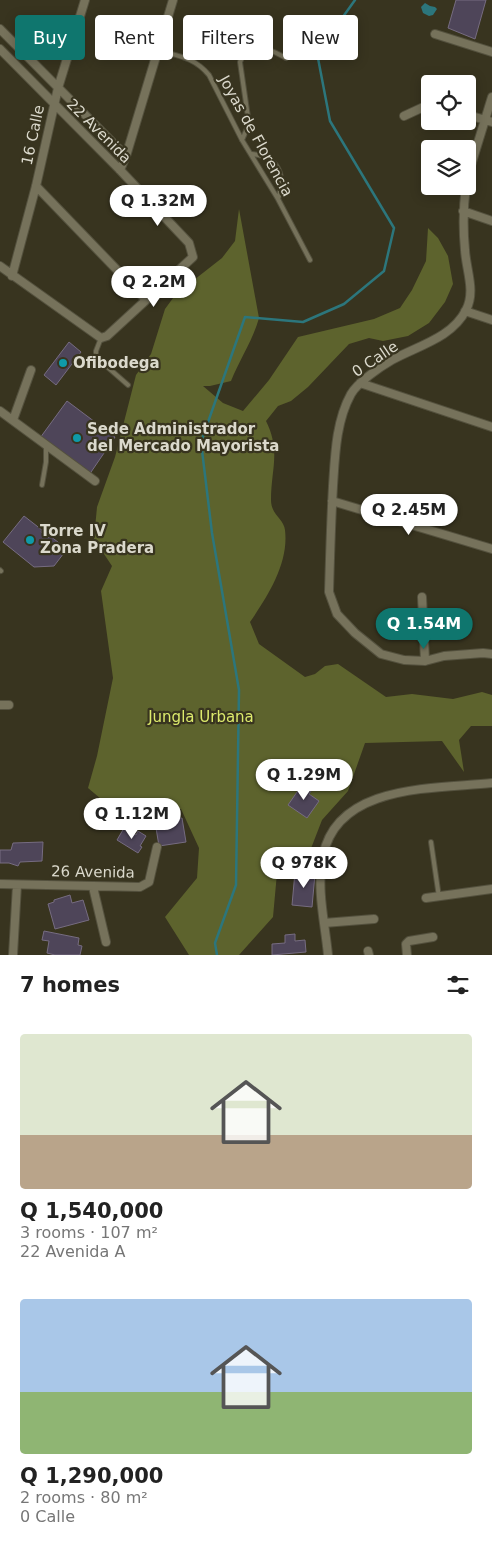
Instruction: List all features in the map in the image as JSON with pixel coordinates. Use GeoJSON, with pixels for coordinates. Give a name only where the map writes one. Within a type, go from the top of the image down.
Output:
{"type":"FeatureCollection","features":[{"type":"Feature","properties":{"kind":"street","name":"16 Calle"},"geometry":{"type":"LineString","coordinates":[[12,276],[36,186],[58,88],[85,0]]}},
{"type":"Feature","properties":{"kind":"street"},"geometry":{"type":"LineString","coordinates":[[168,15],[173,0]]}},
{"type":"Feature","properties":{"kind":"street","name":"22 Avenida"},"geometry":{"type":"LineString","coordinates":[[0,29],[126,156]]}},
{"type":"Feature","properties":{"kind":"street"},"geometry":{"type":"LineString","coordinates":[[435,34],[492,52]]}},
{"type":"Feature","properties":{"kind":"street","name":"22 Avenida"},"geometry":{"type":"LineString","coordinates":[[0,49],[120,170],[189,244],[193,257],[146,300]]}},
{"type":"Feature","properties":{"kind":"street"},"geometry":{"type":"LineString","coordinates":[[120,170],[126,156],[154,60]]}},
{"type":"Feature","properties":{"kind":"street"},"geometry":{"type":"LineString","coordinates":[[476,153],[488,120],[492,98]]}},
{"type":"Feature","properties":{"kind":"street"},"geometry":{"type":"LineString","coordinates":[[404,116],[421,108]]}},
{"type":"Feature","properties":{"kind":"street"},"geometry":{"type":"LineString","coordinates":[[476,116],[488,120]]}},
{"type":"Feature","properties":{"kind":"street"},"geometry":{"type":"LineString","coordinates":[[0,266],[101,338],[106,336],[146,300],[36,186]]}},
{"type":"Feature","properties":{"kind":"street"},"geometry":{"type":"LineString","coordinates":[[465,195],[463,211],[465,253],[471,298],[466,311],[492,320]]}},
{"type":"Feature","properties":{"kind":"street"},"geometry":{"type":"LineString","coordinates":[[463,211],[492,220]]}},
{"type":"Feature","properties":{"kind":"street","name":"0 Calle"},"geometry":{"type":"LineString","coordinates":[[466,311],[444,334],[390,361],[360,383],[352,392],[344,410],[335,446],[329,592],[337,614],[355,633],[381,654],[404,660],[425,661],[444,656],[492,654]]}},
{"type":"Feature","properties":{"kind":"street"},"geometry":{"type":"LineString","coordinates":[[13,420],[31,370]]}},
{"type":"Feature","properties":{"kind":"street"},"geometry":{"type":"LineString","coordinates":[[360,383],[492,427]]}},
{"type":"Feature","properties":{"kind":"street"},"geometry":{"type":"LineString","coordinates":[[0,411],[95,481]]}},
{"type":"Feature","properties":{"kind":"street"},"geometry":{"type":"LineString","coordinates":[[332,501],[492,549]]}},
{"type":"Feature","properties":{"kind":"street"},"geometry":{"type":"LineString","coordinates":[[422,596],[425,661]]}},
{"type":"Feature","properties":{"kind":"street"},"geometry":{"type":"LineString","coordinates":[[0,705],[9,705]]}},
{"type":"Feature","properties":{"kind":"street"},"geometry":{"type":"LineString","coordinates":[[328,955],[321,890],[322,856],[329,836],[342,819],[363,804],[387,795],[406,791],[492,783]]}},
{"type":"Feature","properties":{"kind":"street","name":"26 Avenida"},"geometry":{"type":"LineString","coordinates":[[0,884],[140,887],[147,884],[156,847]]}},
{"type":"Feature","properties":{"kind":"street"},"geometry":{"type":"LineString","coordinates":[[12,955],[17,885]]}},
{"type":"Feature","properties":{"kind":"street"},"geometry":{"type":"LineString","coordinates":[[93,887],[106,942]]}},
{"type":"Feature","properties":{"kind":"street"},"geometry":{"type":"LineString","coordinates":[[426,898],[492,889]]}},
{"type":"Feature","properties":{"kind":"street"},"geometry":{"type":"LineString","coordinates":[[324,923],[374,919]]}},
{"type":"Feature","properties":{"kind":"street"},"geometry":{"type":"LineString","coordinates":[[407,955],[406,944],[408,941],[432,937]]}},
{"type":"Feature","properties":{"kind":"lane"},"geometry":{"type":"LineString","coordinates":[[242,140],[249,124],[240,62],[243,56],[257,47],[264,46],[283,56]]}},
{"type":"Feature","properties":{"kind":"lane","name":"Joyas de Florencia"},"geometry":{"type":"LineString","coordinates":[[173,54],[191,59],[201,65],[209,75],[242,140],[278,199],[310,260]]}},
{"type":"Feature","properties":{"kind":"lane"},"geometry":{"type":"LineString","coordinates":[[252,154],[263,155],[270,159],[277,167],[282,187],[278,199]]}},
{"type":"Feature","properties":{"kind":"lane"},"geometry":{"type":"LineString","coordinates":[[101,338],[96,351],[96,357],[128,385]]}},
{"type":"Feature","properties":{"kind":"lane"},"geometry":{"type":"LineString","coordinates":[[42,486],[46,462],[46,445]]}},
{"type":"Feature","properties":{"kind":"lane"},"geometry":{"type":"LineString","coordinates":[[431,842],[439,896]]}},
{"type":"Feature","properties":{"kind":"green space","name":"Jungla Urbana"},"geometry":{"type":"Polygon","coordinates":[[[239,209],[259,318],[231,381],[203,386],[223,403],[243,411],[269,380],[298,337],[374,319],[400,308],[412,290],[426,261],[428,228],[438,238],[448,256],[453,284],[445,302],[429,323],[408,336],[383,341],[369,338],[349,344],[308,387],[291,401],[278,406],[266,421],[271,432],[274,451],[271,500],[275,513],[284,526],[285,542],[284,555],[276,579],[250,622],[259,644],[305,677],[315,674],[325,666],[338,664],[386,697],[412,694],[453,699],[482,692],[492,695],[492,726],[471,726],[459,740],[464,772],[442,741],[365,743],[348,791],[322,820],[310,851],[279,851],[273,917],[239,955],[189,955],[165,917],[197,878],[199,848],[181,809],[113,809],[88,788],[97,756],[113,678],[101,591],[112,566],[94,539],[97,507],[115,457],[136,375],[151,354],[165,309],[176,294],[222,258],[235,241],[239,209]]]}},
{"type":"Feature","properties":{"kind":"water"},"geometry":{"type":"Polygon","coordinates":[[[425,3],[437,9],[433,15],[429,16],[423,13],[421,7],[425,3]]]}},
{"type":"Feature","properties":{"kind":"building"},"geometry":{"type":"Polygon","coordinates":[[[456,0],[486,0],[475,39],[448,28],[456,0]]]}},
{"type":"Feature","properties":{"kind":"building","name":"Ofibodega"},"geometry":{"type":"Polygon","coordinates":[[[69,342],[81,352],[56,385],[44,375],[69,342]]]}},
{"type":"Feature","properties":{"kind":"building","name":"Sede Administrador del Mercado Mayorista"},"geometry":{"type":"Polygon","coordinates":[[[67,401],[115,437],[89,475],[40,438],[67,401]]]}},
{"type":"Feature","properties":{"kind":"building","name":"Torre IV Zona Pradera"},"geometry":{"type":"Polygon","coordinates":[[[24,516],[42,530],[41,532],[48,538],[50,536],[67,549],[54,566],[34,567],[3,542],[24,516]]]}},
{"type":"Feature","properties":{"kind":"building"},"geometry":{"type":"Polygon","coordinates":[[[304,782],[313,788],[309,794],[319,801],[307,818],[288,805],[304,782]]]}},
{"type":"Feature","properties":{"kind":"building"},"geometry":{"type":"Polygon","coordinates":[[[182,818],[186,842],[159,846],[155,822],[182,818]]]}},
{"type":"Feature","properties":{"kind":"building"},"geometry":{"type":"Polygon","coordinates":[[[124,828],[136,835],[138,831],[146,836],[138,853],[117,840],[124,828]]]}},
{"type":"Feature","properties":{"kind":"building"},"geometry":{"type":"Polygon","coordinates":[[[43,842],[42,861],[20,862],[18,866],[0,863],[0,850],[11,850],[13,843],[43,842]]]}},
{"type":"Feature","properties":{"kind":"building"},"geometry":{"type":"Polygon","coordinates":[[[299,849],[314,853],[312,860],[317,862],[315,870],[310,869],[309,873],[294,869],[299,849]]]}},
{"type":"Feature","properties":{"kind":"building"},"geometry":{"type":"Polygon","coordinates":[[[295,872],[315,874],[312,907],[292,905],[295,872]]]}},
{"type":"Feature","properties":{"kind":"building"},"geometry":{"type":"Polygon","coordinates":[[[70,895],[72,903],[83,900],[89,920],[55,929],[48,904],[70,895]]]}},
{"type":"Feature","properties":{"kind":"building"},"geometry":{"type":"Polygon","coordinates":[[[44,931],[79,938],[78,945],[82,946],[80,955],[55,955],[47,953],[49,941],[42,940],[44,931]]]}},
{"type":"Feature","properties":{"kind":"building"},"geometry":{"type":"Polygon","coordinates":[[[295,934],[295,941],[305,940],[306,952],[272,955],[272,944],[285,943],[285,935],[295,934]]]}},
{"type":"Feature","properties":{"kind":"waterway"},"geometry":{"type":"LineString","coordinates":[[217,955],[215,943],[236,885],[239,690],[212,533],[201,442],[245,317],[303,322],[344,304],[384,271],[394,228],[330,121],[317,53],[355,0]]}},
{"type":"Feature","properties":{"kind":"place","name":"Ofibodega"},"geometry":{"type":"Point","coordinates":[63,363]}},
{"type":"Feature","properties":{"kind":"place","name":"Sede Administrador del Mercado Mayorista"},"geometry":{"type":"Point","coordinates":[77,438]}},
{"type":"Feature","properties":{"kind":"place","name":"Torre IV Zona Pradera"},"geometry":{"type":"Point","coordinates":[30,540]}}]}
